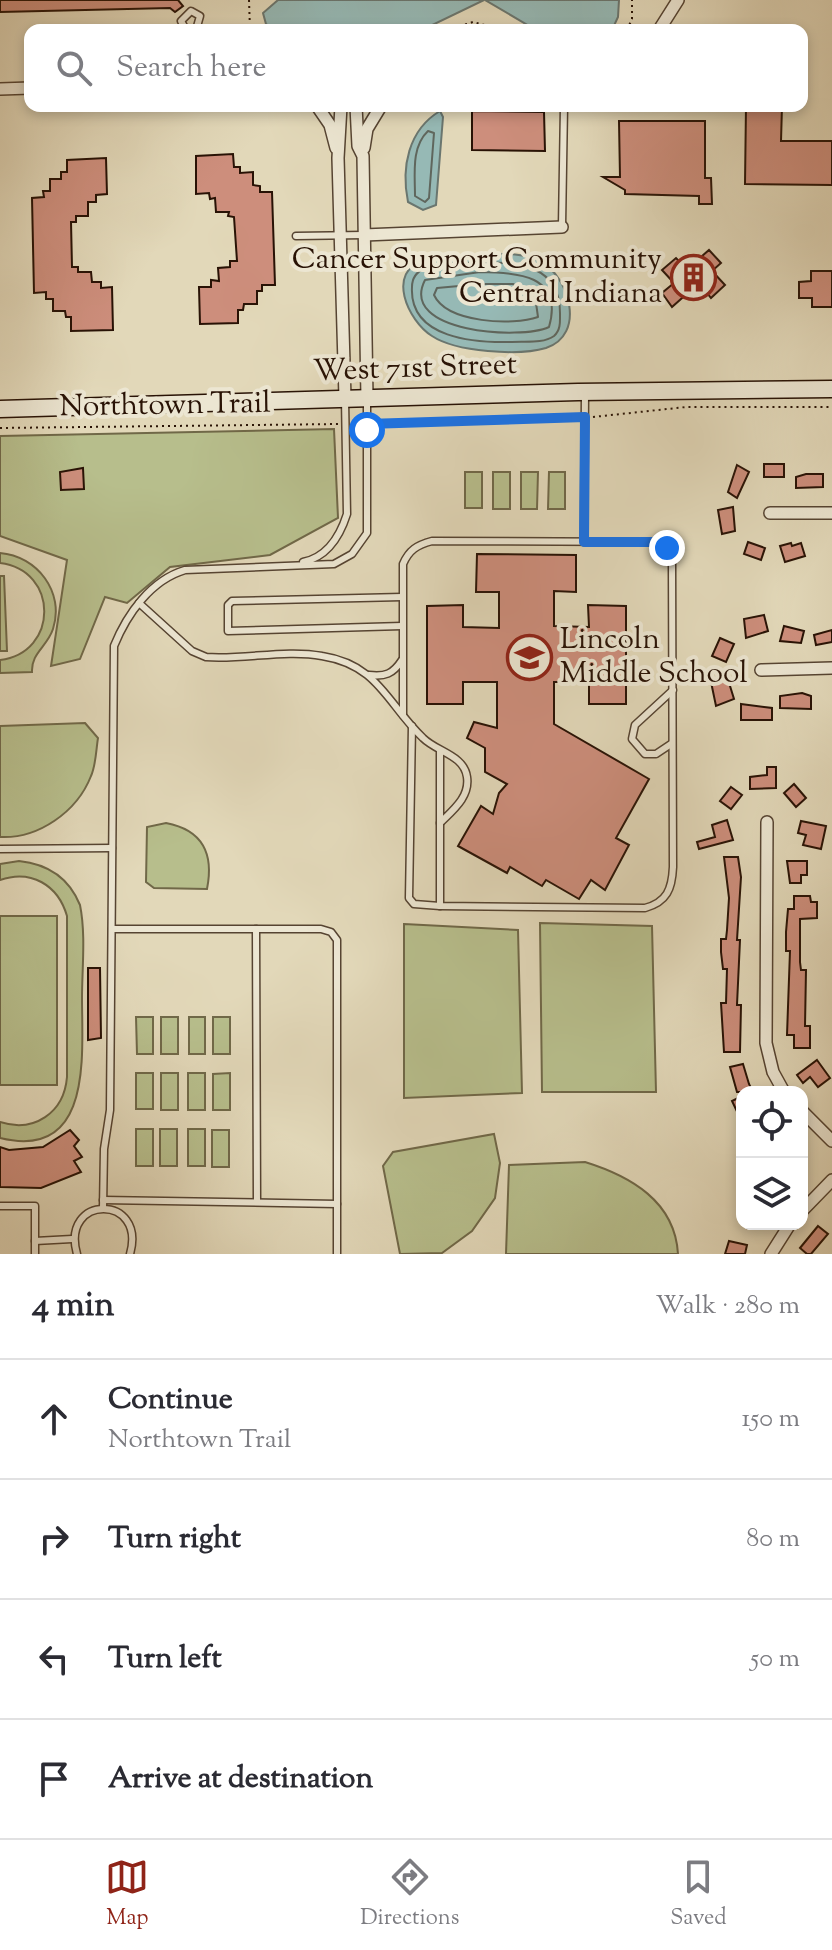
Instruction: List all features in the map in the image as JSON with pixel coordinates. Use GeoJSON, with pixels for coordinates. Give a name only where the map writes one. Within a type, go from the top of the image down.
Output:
{"type":"FeatureCollection","features":[{"type":"Feature","properties":{"kind":"main road","name":"West 71st Street"},"geometry":{"type":"LineString","coordinates":[[0,409],[585,392],[832,389]]}},
{"type":"Feature","properties":{"kind":"street"},"geometry":{"type":"LineString","coordinates":[[663,24],[678,0]]}},
{"type":"Feature","properties":{"kind":"street"},"geometry":{"type":"LineString","coordinates":[[685,0],[691,0]]}},
{"type":"Feature","properties":{"kind":"street"},"geometry":{"type":"LineString","coordinates":[[0,89],[24,88]]}},
{"type":"Feature","properties":{"kind":"street"},"geometry":{"type":"LineString","coordinates":[[321,112],[330,125],[338,158]]}},
{"type":"Feature","properties":{"kind":"street"},"geometry":{"type":"LineString","coordinates":[[341,112],[338,158],[345,398]]}},
{"type":"Feature","properties":{"kind":"street"},"geometry":{"type":"LineString","coordinates":[[356,112],[358,146],[363,156]]}},
{"type":"Feature","properties":{"kind":"street"},"geometry":{"type":"LineString","coordinates":[[367,398],[363,156],[367,129],[377,112]]}},
{"type":"Feature","properties":{"kind":"street"},"geometry":{"type":"LineString","coordinates":[[364,235],[562,227]]}},
{"type":"Feature","properties":{"kind":"street"},"geometry":{"type":"LineString","coordinates":[[770,513],[832,513]]}},
{"type":"Feature","properties":{"kind":"street"},"geometry":{"type":"LineString","coordinates":[[761,670],[832,668]]}},
{"type":"Feature","properties":{"kind":"street"},"geometry":{"type":"LineString","coordinates":[[767,822],[766,1043],[773,1072],[781,1086]]}},
{"type":"Feature","properties":{"kind":"street"},"geometry":{"type":"LineString","coordinates":[[808,1117],[832,1141]]}},
{"type":"Feature","properties":{"kind":"street"},"geometry":{"type":"LineString","coordinates":[[808,1205],[832,1180]]}},
{"type":"Feature","properties":{"kind":"street"},"geometry":{"type":"LineString","coordinates":[[771,1254],[786,1230]]}},
{"type":"Feature","properties":{"kind":"lane"},"geometry":{"type":"LineString","coordinates":[[183,24],[181,21],[191,11],[200,16],[198,24]]}},
{"type":"Feature","properties":{"kind":"lane"},"geometry":{"type":"LineString","coordinates":[[562,227],[564,112]]}},
{"type":"Feature","properties":{"kind":"lane"},"geometry":{"type":"LineString","coordinates":[[296,236],[364,235]]}},
{"type":"Feature","properties":{"kind":"lane"},"geometry":{"type":"LineString","coordinates":[[584,542],[585,392]]}},
{"type":"Feature","properties":{"kind":"lane"},"geometry":{"type":"LineString","coordinates":[[280,566],[310,561],[327,552],[342,532],[347,514],[345,398]]}},
{"type":"Feature","properties":{"kind":"lane"},"geometry":{"type":"LineString","coordinates":[[103,1208],[104,1149],[110,1110],[114,646],[128,616],[171,574],[185,570],[334,564],[352,554],[367,533],[367,398]]}},
{"type":"Feature","properties":{"kind":"lane"},"geometry":{"type":"LineString","coordinates":[[403,715],[403,564],[408,552],[419,544],[432,541],[657,542],[667,548],[672,559],[672,887],[656,905],[645,908],[414,904],[409,898],[412,726]]}},
{"type":"Feature","properties":{"kind":"lane"},"geometry":{"type":"LineString","coordinates":[[402,597],[232,601],[228,605],[228,631],[402,626]]}},
{"type":"Feature","properties":{"kind":"lane"},"geometry":{"type":"LineString","coordinates":[[139,603],[192,651],[206,657],[320,655],[349,663],[369,675],[386,690],[425,740],[456,758],[467,774],[467,788],[460,803],[440,823]]}},
{"type":"Feature","properties":{"kind":"lane"},"geometry":{"type":"LineString","coordinates":[[369,675],[383,677],[396,670],[403,660]]}},
{"type":"Feature","properties":{"kind":"lane"},"geometry":{"type":"LineString","coordinates":[[673,690],[635,725],[632,739],[636,749],[645,754],[656,754],[669,748],[673,741]]}},
{"type":"Feature","properties":{"kind":"lane"},"geometry":{"type":"LineString","coordinates":[[440,750],[440,906]]}},
{"type":"Feature","properties":{"kind":"lane"},"geometry":{"type":"LineString","coordinates":[[656,754],[673,764]]}},
{"type":"Feature","properties":{"kind":"lane"},"geometry":{"type":"LineString","coordinates":[[0,849],[112,848]]}},
{"type":"Feature","properties":{"kind":"lane"},"geometry":{"type":"LineString","coordinates":[[112,929],[321,929],[331,932],[337,940],[337,1254]]}},
{"type":"Feature","properties":{"kind":"lane"},"geometry":{"type":"LineString","coordinates":[[256,929],[257,1202]]}},
{"type":"Feature","properties":{"kind":"lane"},"geometry":{"type":"LineString","coordinates":[[103,1200],[337,1204]]}},
{"type":"Feature","properties":{"kind":"lane"},"geometry":{"type":"LineString","coordinates":[[0,1206],[35,1206],[35,1254]]}},
{"type":"Feature","properties":{"kind":"lane"},"geometry":{"type":"LineString","coordinates":[[77,1254],[72,1239],[77,1223],[88,1212],[103,1208],[119,1212],[130,1223],[134,1239],[130,1254]]}},
{"type":"Feature","properties":{"kind":"lane"},"geometry":{"type":"LineString","coordinates":[[35,1241],[72,1239]]}},
{"type":"Feature","properties":{"kind":"path"},"geometry":{"type":"LineString","coordinates":[[249,0],[250,24]]}},
{"type":"Feature","properties":{"kind":"path"},"geometry":{"type":"LineString","coordinates":[[630,24],[632,0]]}},
{"type":"Feature","properties":{"kind":"path"},"geometry":{"type":"LineString","coordinates":[[367,424],[585,417],[686,407],[832,407]]}},
{"type":"Feature","properties":{"kind":"path","name":"Northtown Trail"},"geometry":{"type":"LineString","coordinates":[[0,428],[346,424]]}},
{"type":"Feature","properties":{"kind":"green space"},"geometry":{"type":"Polygon","coordinates":[[[334,429],[338,518],[270,555],[170,567],[127,603],[105,597],[80,659],[51,666],[67,560],[0,536],[0,436],[334,429]]]}},
{"type":"Feature","properties":{"kind":"green space"},"geometry":{"type":"Polygon","coordinates":[[[465,472],[482,472],[482,508],[465,508],[465,472]]]}},
{"type":"Feature","properties":{"kind":"green space"},"geometry":{"type":"Polygon","coordinates":[[[493,472],[510,472],[510,509],[493,509],[493,472]]]}},
{"type":"Feature","properties":{"kind":"green space"},"geometry":{"type":"Polygon","coordinates":[[[521,472],[538,472],[537,509],[521,509],[521,472]]]}},
{"type":"Feature","properties":{"kind":"green space"},"geometry":{"type":"Polygon","coordinates":[[[549,472],[565,472],[565,509],[548,509],[549,472]]]}},
{"type":"Feature","properties":{"kind":"green space"},"geometry":{"type":"Polygon","coordinates":[[[0,553],[26,561],[36,569],[45,578],[55,602],[53,629],[34,660],[32,672],[0,673],[0,660],[19,654],[33,643],[41,628],[44,612],[41,595],[33,580],[19,569],[0,563],[0,553]]]}},
{"type":"Feature","properties":{"kind":"green space"},"geometry":{"type":"Polygon","coordinates":[[[0,576],[4,576],[7,651],[0,651],[0,576]]]}},
{"type":"Feature","properties":{"kind":"green space"},"geometry":{"type":"Polygon","coordinates":[[[85,723],[98,738],[93,772],[85,789],[66,812],[42,828],[0,837],[0,726],[85,723]]]}},
{"type":"Feature","properties":{"kind":"green space"},"geometry":{"type":"Polygon","coordinates":[[[166,823],[189,831],[203,846],[209,865],[207,889],[154,888],[146,882],[147,827],[166,823]]]}},
{"type":"Feature","properties":{"kind":"green space"},"geometry":{"type":"Polygon","coordinates":[[[19,861],[39,865],[64,880],[80,905],[83,928],[81,1073],[76,1098],[67,1119],[52,1134],[30,1141],[0,1138],[0,1122],[24,1125],[35,1122],[53,1110],[65,1090],[67,916],[57,896],[42,882],[22,877],[0,880],[0,864],[19,861]]]}},
{"type":"Feature","properties":{"kind":"green space"},"geometry":{"type":"Polygon","coordinates":[[[0,916],[57,916],[57,1085],[0,1085],[0,916]]]}},
{"type":"Feature","properties":{"kind":"green space"},"geometry":{"type":"Polygon","coordinates":[[[540,923],[652,926],[656,1092],[542,1092],[540,923]]]}},
{"type":"Feature","properties":{"kind":"green space"},"geometry":{"type":"Polygon","coordinates":[[[404,924],[518,930],[522,1093],[404,1098],[404,924]]]}},
{"type":"Feature","properties":{"kind":"green space"},"geometry":{"type":"Polygon","coordinates":[[[136,1017],[153,1017],[153,1054],[137,1054],[136,1017]]]}},
{"type":"Feature","properties":{"kind":"green space"},"geometry":{"type":"Polygon","coordinates":[[[161,1017],[178,1017],[178,1054],[161,1054],[161,1017]]]}},
{"type":"Feature","properties":{"kind":"green space"},"geometry":{"type":"Polygon","coordinates":[[[189,1017],[205,1017],[205,1054],[189,1054],[189,1017]]]}},
{"type":"Feature","properties":{"kind":"green space"},"geometry":{"type":"Polygon","coordinates":[[[213,1017],[230,1017],[230,1054],[213,1054],[213,1017]]]}},
{"type":"Feature","properties":{"kind":"green space"},"geometry":{"type":"Polygon","coordinates":[[[136,1073],[153,1073],[153,1109],[136,1109],[136,1073]]]}},
{"type":"Feature","properties":{"kind":"green space"},"geometry":{"type":"Polygon","coordinates":[[[161,1073],[178,1073],[178,1110],[161,1110],[161,1073]]]}},
{"type":"Feature","properties":{"kind":"green space"},"geometry":{"type":"Polygon","coordinates":[[[188,1073],[205,1073],[205,1110],[188,1110],[188,1073]]]}},
{"type":"Feature","properties":{"kind":"green space"},"geometry":{"type":"Polygon","coordinates":[[[230,1073],[230,1110],[213,1110],[213,1074],[230,1073]]]}},
{"type":"Feature","properties":{"kind":"green space"},"geometry":{"type":"Polygon","coordinates":[[[136,1129],[153,1129],[153,1166],[136,1166],[136,1129]]]}},
{"type":"Feature","properties":{"kind":"green space"},"geometry":{"type":"Polygon","coordinates":[[[160,1129],[177,1129],[177,1166],[160,1166],[160,1129]]]}},
{"type":"Feature","properties":{"kind":"green space"},"geometry":{"type":"Polygon","coordinates":[[[188,1129],[205,1129],[205,1166],[188,1166],[188,1129]]]}},
{"type":"Feature","properties":{"kind":"green space"},"geometry":{"type":"Polygon","coordinates":[[[212,1130],[229,1130],[229,1167],[212,1167],[212,1130]]]}},
{"type":"Feature","properties":{"kind":"green space"},"geometry":{"type":"Polygon","coordinates":[[[494,1134],[500,1163],[495,1198],[472,1231],[442,1253],[400,1254],[383,1166],[393,1152],[494,1134]]]}},
{"type":"Feature","properties":{"kind":"green space"},"geometry":{"type":"Polygon","coordinates":[[[585,1162],[618,1175],[647,1193],[669,1219],[678,1254],[506,1254],[509,1165],[585,1162]]]}},
{"type":"Feature","properties":{"kind":"water"},"geometry":{"type":"Polygon","coordinates":[[[278,0],[484,0],[434,24],[266,24],[263,13],[278,0]]]}},
{"type":"Feature","properties":{"kind":"water"},"geometry":{"type":"Polygon","coordinates":[[[485,0],[619,0],[615,24],[526,24],[485,0]]]}},
{"type":"Feature","properties":{"kind":"water"},"geometry":{"type":"Polygon","coordinates":[[[439,112],[443,117],[436,205],[423,210],[408,202],[406,176],[409,151],[429,119],[439,112]]]}},
{"type":"Feature","properties":{"kind":"water"},"geometry":{"type":"Polygon","coordinates":[[[480,254],[526,256],[551,269],[566,292],[569,306],[570,319],[558,341],[546,348],[520,352],[488,351],[456,346],[423,329],[404,296],[406,274],[425,260],[480,254]]]}},
{"type":"Feature","properties":{"kind":"building"},"geometry":{"type":"Polygon","coordinates":[[[0,0],[178,0],[183,6],[175,12],[170,8],[0,12],[0,0]]]}},
{"type":"Feature","properties":{"kind":"building"},"geometry":{"type":"Polygon","coordinates":[[[472,112],[544,112],[545,151],[472,150],[472,112]]]}},
{"type":"Feature","properties":{"kind":"building"},"geometry":{"type":"Polygon","coordinates":[[[746,112],[782,112],[781,141],[832,141],[832,185],[745,184],[746,112]]]}},
{"type":"Feature","properties":{"kind":"building"},"geometry":{"type":"Polygon","coordinates":[[[619,121],[705,121],[705,178],[711,178],[712,204],[699,204],[699,196],[625,194],[625,190],[603,177],[620,177],[619,121]]]}},
{"type":"Feature","properties":{"kind":"building"},"geometry":{"type":"Polygon","coordinates":[[[233,154],[234,167],[240,167],[240,173],[253,172],[253,185],[260,186],[260,192],[272,192],[275,285],[262,285],[262,291],[257,291],[257,304],[244,304],[243,310],[238,310],[238,323],[200,324],[199,287],[211,287],[211,280],[219,281],[218,268],[230,267],[230,261],[237,261],[234,217],[228,216],[229,212],[216,212],[215,198],[210,199],[209,193],[196,194],[196,156],[233,154]]]}},
{"type":"Feature","properties":{"kind":"building"},"geometry":{"type":"Polygon","coordinates":[[[106,158],[107,194],[96,195],[96,202],[88,202],[88,216],[76,216],[76,222],[71,222],[72,267],[78,267],[78,272],[91,272],[92,282],[101,282],[101,288],[112,287],[113,330],[71,331],[71,317],[66,317],[65,311],[53,311],[53,299],[46,299],[46,292],[34,293],[32,198],[44,197],[43,191],[50,191],[50,179],[61,179],[61,172],[67,172],[67,160],[106,158]]]}},
{"type":"Feature","properties":{"kind":"building","name":"Cancer Support Community Central Indiana"},"geometry":{"type":"Polygon","coordinates":[[[709,250],[721,263],[712,271],[725,285],[711,298],[703,288],[690,291],[672,307],[662,293],[674,283],[662,270],[676,258],[684,266],[694,263],[709,250]]]}},
{"type":"Feature","properties":{"kind":"building"},"geometry":{"type":"Polygon","coordinates":[[[811,271],[832,271],[832,307],[812,307],[812,298],[799,298],[799,282],[811,281],[811,271]]]}},
{"type":"Feature","properties":{"kind":"building"},"geometry":{"type":"Polygon","coordinates":[[[764,464],[784,464],[784,477],[764,477],[764,464]]]}},
{"type":"Feature","properties":{"kind":"building"},"geometry":{"type":"Polygon","coordinates":[[[737,465],[749,472],[737,498],[728,492],[737,465]]]}},
{"type":"Feature","properties":{"kind":"building"},"geometry":{"type":"Polygon","coordinates":[[[83,468],[84,489],[61,490],[60,472],[83,468]]]}},
{"type":"Feature","properties":{"kind":"building"},"geometry":{"type":"Polygon","coordinates":[[[823,474],[823,487],[796,488],[796,477],[823,474]]]}},
{"type":"Feature","properties":{"kind":"building"},"geometry":{"type":"Polygon","coordinates":[[[733,507],[735,531],[722,534],[718,510],[733,507]]]}},
{"type":"Feature","properties":{"kind":"building"},"geometry":{"type":"Polygon","coordinates":[[[748,542],[765,548],[761,560],[744,554],[748,542]]]}},
{"type":"Feature","properties":{"kind":"building"},"geometry":{"type":"Polygon","coordinates":[[[791,543],[792,546],[801,543],[805,556],[785,562],[780,546],[791,543]]]}},
{"type":"Feature","properties":{"kind":"building"},"geometry":{"type":"Polygon","coordinates":[[[477,554],[576,555],[576,592],[554,591],[554,626],[589,627],[588,605],[626,606],[626,704],[589,704],[589,682],[554,682],[554,724],[649,779],[616,838],[629,845],[605,890],[591,880],[579,899],[546,880],[542,886],[510,867],[507,873],[458,846],[481,806],[493,814],[499,793],[507,784],[485,772],[485,748],[467,738],[474,722],[497,728],[497,682],[463,682],[463,704],[427,704],[427,606],[463,605],[463,627],[499,628],[499,592],[476,592],[477,554]]]}},
{"type":"Feature","properties":{"kind":"building"},"geometry":{"type":"Polygon","coordinates":[[[764,615],[768,631],[746,638],[744,619],[764,615]]]}},
{"type":"Feature","properties":{"kind":"building"},"geometry":{"type":"Polygon","coordinates":[[[784,626],[804,631],[801,643],[780,641],[784,626]]]}},
{"type":"Feature","properties":{"kind":"building"},"geometry":{"type":"Polygon","coordinates":[[[832,630],[832,642],[816,645],[814,635],[832,630]]]}},
{"type":"Feature","properties":{"kind":"building"},"geometry":{"type":"Polygon","coordinates":[[[720,638],[734,644],[726,662],[712,656],[720,638]]]}},
{"type":"Feature","properties":{"kind":"building"},"geometry":{"type":"Polygon","coordinates":[[[726,673],[734,699],[716,706],[711,682],[726,673]]]}},
{"type":"Feature","properties":{"kind":"building"},"geometry":{"type":"Polygon","coordinates":[[[802,693],[811,696],[811,709],[780,708],[780,696],[802,693]]]}},
{"type":"Feature","properties":{"kind":"building"},"geometry":{"type":"Polygon","coordinates":[[[741,704],[772,708],[772,720],[741,720],[741,704]]]}},
{"type":"Feature","properties":{"kind":"building"},"geometry":{"type":"Polygon","coordinates":[[[767,767],[776,767],[776,788],[750,789],[750,777],[767,775],[767,767]]]}},
{"type":"Feature","properties":{"kind":"building"},"geometry":{"type":"Polygon","coordinates":[[[794,784],[806,798],[796,807],[784,793],[794,784]]]}},
{"type":"Feature","properties":{"kind":"building"},"geometry":{"type":"Polygon","coordinates":[[[731,787],[742,795],[731,809],[720,801],[731,787]]]}},
{"type":"Feature","properties":{"kind":"building"},"geometry":{"type":"Polygon","coordinates":[[[727,820],[733,840],[699,849],[697,842],[715,837],[712,825],[727,820]]]}},
{"type":"Feature","properties":{"kind":"building"},"geometry":{"type":"Polygon","coordinates":[[[801,821],[826,826],[821,849],[803,845],[806,835],[798,833],[801,821]]]}},
{"type":"Feature","properties":{"kind":"building"},"geometry":{"type":"Polygon","coordinates":[[[724,857],[738,857],[741,877],[737,940],[740,940],[737,1005],[741,1005],[740,1052],[724,1052],[721,1003],[726,1003],[727,969],[723,969],[721,939],[726,939],[729,898],[724,857]]]}},
{"type":"Feature","properties":{"kind":"building"},"geometry":{"type":"Polygon","coordinates":[[[787,861],[807,861],[807,875],[801,875],[801,883],[790,883],[787,861]]]}},
{"type":"Feature","properties":{"kind":"building"},"geometry":{"type":"Polygon","coordinates":[[[794,896],[810,896],[811,902],[817,902],[817,918],[800,919],[800,962],[801,970],[806,970],[805,1026],[810,1026],[810,1048],[794,1048],[794,1035],[787,1035],[790,951],[786,951],[786,932],[788,909],[794,909],[794,896]]]}},
{"type":"Feature","properties":{"kind":"building"},"geometry":{"type":"Polygon","coordinates":[[[88,968],[100,968],[101,1038],[88,1040],[88,968]]]}},
{"type":"Feature","properties":{"kind":"building"},"geometry":{"type":"Polygon","coordinates":[[[817,1060],[830,1078],[818,1087],[810,1077],[803,1083],[797,1075],[817,1060]]]}},
{"type":"Feature","properties":{"kind":"building"},"geometry":{"type":"Polygon","coordinates":[[[743,1064],[750,1086],[736,1088],[730,1067],[743,1064]]]}},
{"type":"Feature","properties":{"kind":"building"},"geometry":{"type":"Polygon","coordinates":[[[70,1130],[79,1140],[74,1146],[82,1157],[74,1161],[81,1172],[41,1188],[0,1187],[0,1147],[9,1150],[43,1147],[70,1130]]]}},
{"type":"Feature","properties":{"kind":"building"},"geometry":{"type":"Polygon","coordinates":[[[818,1226],[828,1234],[811,1254],[807,1254],[800,1248],[818,1226]]]}},
{"type":"Feature","properties":{"kind":"building"},"geometry":{"type":"Polygon","coordinates":[[[729,1241],[747,1245],[745,1254],[725,1254],[729,1241]]]}},
{"type":"Feature","properties":{"kind":"place","name":"Cancer Support Community Central Indiana"},"geometry":{"type":"Point","coordinates":[693,277]}},
{"type":"Feature","properties":{"kind":"place","name":"Lincoln Middle School"},"geometry":{"type":"Point","coordinates":[529,657]}},
{"type":"Feature","properties":{"kind":"route"},"geometry":{"type":"LineString","coordinates":[[367,430],[367,424],[585,417],[584,542],[657,542],[667,548]]}}]}
